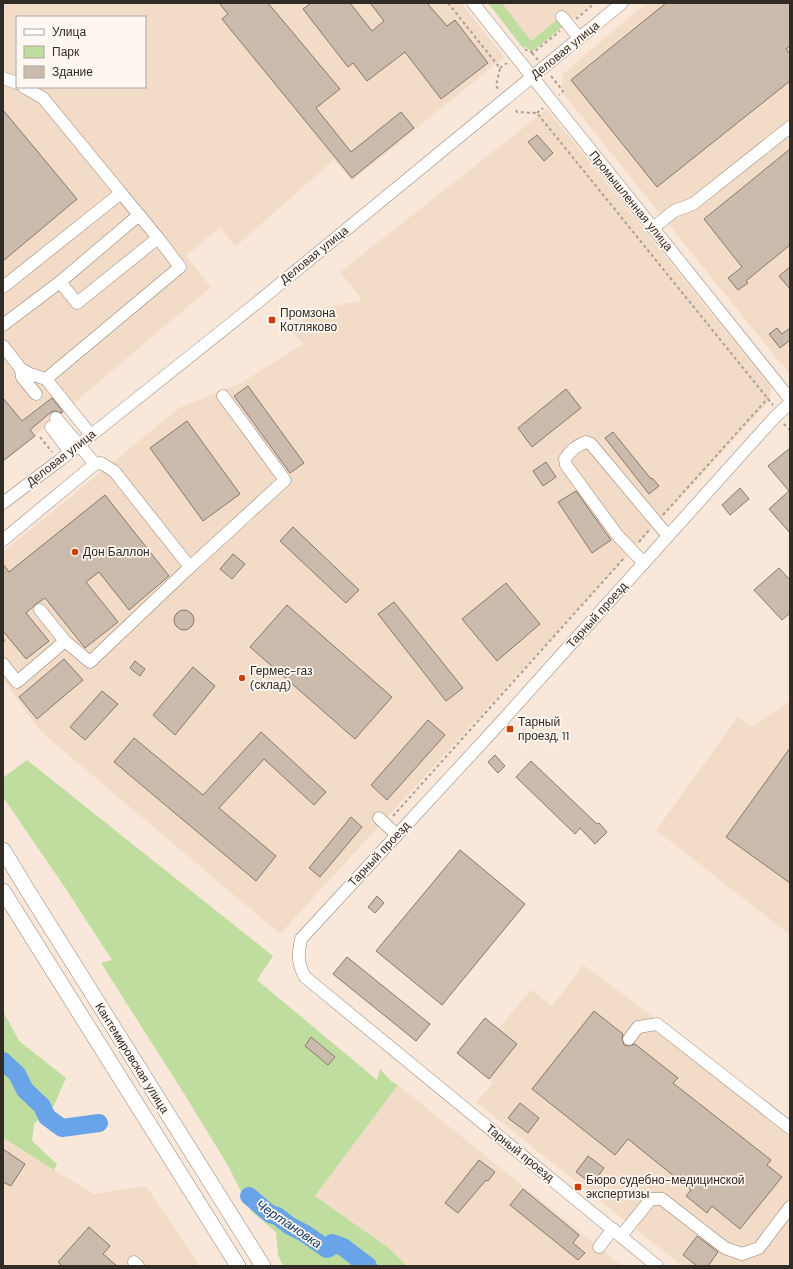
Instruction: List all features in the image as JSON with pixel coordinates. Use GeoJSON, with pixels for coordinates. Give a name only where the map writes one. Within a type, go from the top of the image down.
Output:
{"type":"FeatureCollection","features":[{"type":"Feature","properties":{"kind":"main road","name":"Кантемировская улица"},"geometry":{"type":"LineString","coordinates":[[3,850],[263,1266]]}},
{"type":"Feature","properties":{"kind":"main road","name":"Кантемировская улица"},"geometry":{"type":"LineString","coordinates":[[3,891],[238,1266]]}},
{"type":"Feature","properties":{"kind":"street","name":"Промышленная улица"},"geometry":{"type":"LineString","coordinates":[[473,3],[790,398]]}},
{"type":"Feature","properties":{"kind":"street","name":"Деловая улица"},"geometry":{"type":"LineString","coordinates":[[3,503],[74,449],[258,302],[622,3]]}},
{"type":"Feature","properties":{"kind":"street"},"geometry":{"type":"LineString","coordinates":[[565,21],[579,38]]}},
{"type":"Feature","properties":{"kind":"street"},"geometry":{"type":"LineString","coordinates":[[3,78],[16,83]]}},
{"type":"Feature","properties":{"kind":"street"},"geometry":{"type":"LineString","coordinates":[[26,88],[43,98],[158,238],[180,268],[46,379]]}},
{"type":"Feature","properties":{"kind":"street"},"geometry":{"type":"LineString","coordinates":[[653,228],[674,211],[693,204],[790,128]]}},
{"type":"Feature","properties":{"kind":"street"},"geometry":{"type":"LineString","coordinates":[[3,287],[121,193]]}},
{"type":"Feature","properties":{"kind":"street"},"geometry":{"type":"LineString","coordinates":[[3,325],[60,282],[139,215]]}},
{"type":"Feature","properties":{"kind":"street"},"geometry":{"type":"LineString","coordinates":[[60,282],[77,303],[158,238]]}},
{"type":"Feature","properties":{"kind":"street"},"geometry":{"type":"LineString","coordinates":[[3,346],[21,369],[30,374],[46,379],[91,435]]}},
{"type":"Feature","properties":{"kind":"street"},"geometry":{"type":"LineString","coordinates":[[21,369],[22,378],[36,394]]}},
{"type":"Feature","properties":{"kind":"street"},"geometry":{"type":"LineString","coordinates":[[40,610],[65,641],[90,662],[190,567],[285,480],[223,396]]}},
{"type":"Feature","properties":{"kind":"street","name":"Тарный проезд"},"geometry":{"type":"LineString","coordinates":[[657,1266],[305,977],[300,967],[298,952],[302,939],[774,418],[790,403]]}},
{"type":"Feature","properties":{"kind":"street"},"geometry":{"type":"LineString","coordinates":[[54,422],[74,449],[95,464]]}},
{"type":"Feature","properties":{"kind":"street"},"geometry":{"type":"LineString","coordinates":[[644,563],[618,536],[566,465],[565,459],[568,453],[580,444],[586,442],[591,444],[668,536]]}},
{"type":"Feature","properties":{"kind":"street"},"geometry":{"type":"LineString","coordinates":[[3,540],[95,464],[101,463],[114,471],[190,567]]}},
{"type":"Feature","properties":{"kind":"street"},"geometry":{"type":"LineString","coordinates":[[3,664],[18,682],[65,641]]}},
{"type":"Feature","properties":{"kind":"street"},"geometry":{"type":"LineString","coordinates":[[382,822],[397,835]]}},
{"type":"Feature","properties":{"kind":"street"},"geometry":{"type":"LineString","coordinates":[[629,1039],[638,1027],[656,1024],[790,1128]]}},
{"type":"Feature","properties":{"kind":"street"},"geometry":{"type":"LineString","coordinates":[[599,1247],[617,1233],[651,1199],[662,1199],[725,1248],[742,1254],[759,1248],[790,1207]]}},
{"type":"Feature","properties":{"kind":"path"},"geometry":{"type":"LineString","coordinates":[[448,3],[500,68]]}},
{"type":"Feature","properties":{"kind":"path"},"geometry":{"type":"LineString","coordinates":[[501,92],[496,86],[500,68],[524,49],[529,52],[534,52],[565,21],[595,3]]}},
{"type":"Feature","properties":{"kind":"path"},"geometry":{"type":"LineString","coordinates":[[516,110],[517,112],[537,113],[772,404]]}},
{"type":"Feature","properties":{"kind":"path"},"geometry":{"type":"LineString","coordinates":[[382,822],[632,550],[768,398]]}},
{"type":"Feature","properties":{"kind":"path"},"geometry":{"type":"LineString","coordinates":[[783,422],[790,430]]}},
{"type":"Feature","properties":{"kind":"path"},"geometry":{"type":"LineString","coordinates":[[40,437],[60,460]]}},
{"type":"Feature","properties":{"kind":"shaded area"},"geometry":{"type":"Polygon","coordinates":[[[3,3],[461,3],[504,57],[352,181],[334,160],[235,247],[220,227],[186,256],[211,287],[35,436],[3,461],[3,3]]]}},
{"type":"Feature","properties":{"kind":"shaded area"},"geometry":{"type":"Polygon","coordinates":[[[494,3],[593,3],[543,43],[534,47],[494,3]]]}},
{"type":"Feature","properties":{"kind":"shaded area"},"geometry":{"type":"Polygon","coordinates":[[[646,3],[790,3],[790,346],[787,348],[790,353],[790,375],[561,91],[564,73],[646,3]]]}},
{"type":"Feature","properties":{"kind":"shaded area"},"geometry":{"type":"Polygon","coordinates":[[[547,109],[771,387],[770,400],[280,934],[40,731],[3,679],[3,552],[179,408],[241,383],[303,344],[290,330],[315,310],[362,300],[340,272],[547,109]]]}},
{"type":"Feature","properties":{"kind":"shaded area"},"geometry":{"type":"Polygon","coordinates":[[[788,702],[790,703],[790,935],[656,830],[738,717],[753,727],[788,702]]]}},
{"type":"Feature","properties":{"kind":"shaded area"},"geometry":{"type":"Polygon","coordinates":[[[583,965],[680,1036],[790,1121],[790,1266],[682,1266],[476,1102],[493,1083],[489,1079],[517,1045],[498,1029],[531,990],[552,1006],[583,965]]]}},
{"type":"Feature","properties":{"kind":"shaded area"},"geometry":{"type":"Polygon","coordinates":[[[398,1085],[622,1266],[407,1266],[390,1249],[315,1196],[398,1085]]]}},
{"type":"Feature","properties":{"kind":"shaded area"},"geometry":{"type":"Polygon","coordinates":[[[3,1139],[94,1194],[146,1186],[200,1266],[3,1266],[3,1139]]]}},
{"type":"Feature","properties":{"kind":"green space"},"geometry":{"type":"Polygon","coordinates":[[[488,3],[502,3],[531,41],[557,20],[562,27],[533,51],[531,51],[525,47],[523,48],[488,3]]]}},
{"type":"Feature","properties":{"kind":"green space"},"geometry":{"type":"Polygon","coordinates":[[[27,760],[273,956],[257,980],[377,1080],[380,1069],[392,1082],[398,1085],[315,1196],[390,1249],[407,1266],[283,1266],[278,1255],[276,1232],[251,1211],[227,1164],[101,963],[112,960],[66,889],[3,797],[3,778],[27,760]]]}},
{"type":"Feature","properties":{"kind":"green space"},"geometry":{"type":"Polygon","coordinates":[[[3,1011],[19,1041],[66,1078],[54,1105],[34,1124],[32,1141],[57,1164],[54,1170],[3,1138],[3,1011]]]}},
{"type":"Feature","properties":{"kind":"building"},"geometry":{"type":"Polygon","coordinates":[[[219,3],[268,3],[340,89],[316,108],[351,152],[401,112],[414,128],[352,178],[222,19],[228,14],[219,3]]]}},
{"type":"Feature","properties":{"kind":"building"},"geometry":{"type":"Polygon","coordinates":[[[311,3],[350,3],[372,31],[384,21],[370,3],[427,3],[447,26],[455,20],[488,63],[441,99],[405,52],[367,81],[353,63],[348,67],[303,9],[311,3]]]}},
{"type":"Feature","properties":{"kind":"building"},"geometry":{"type":"Polygon","coordinates":[[[666,3],[790,3],[790,46],[786,49],[790,54],[790,81],[657,187],[571,80],[666,3]]]}},
{"type":"Feature","properties":{"kind":"building"},"geometry":{"type":"Polygon","coordinates":[[[3,110],[77,199],[3,261],[3,110]]]}},
{"type":"Feature","properties":{"kind":"building"},"geometry":{"type":"Polygon","coordinates":[[[537,135],[553,153],[544,161],[528,142],[537,135]]]}},
{"type":"Feature","properties":{"kind":"building"},"geometry":{"type":"Polygon","coordinates":[[[790,149],[790,245],[746,281],[748,283],[738,290],[728,278],[742,267],[704,219],[790,149]]]}},
{"type":"Feature","properties":{"kind":"building"},"geometry":{"type":"Polygon","coordinates":[[[790,267],[790,289],[779,276],[790,267]]]}},
{"type":"Feature","properties":{"kind":"building"},"geometry":{"type":"Polygon","coordinates":[[[777,328],[782,334],[790,328],[790,340],[780,348],[769,334],[777,328]]]}},
{"type":"Feature","properties":{"kind":"building"},"geometry":{"type":"Polygon","coordinates":[[[248,386],[304,463],[290,473],[234,396],[248,386]]]}},
{"type":"Feature","properties":{"kind":"building"},"geometry":{"type":"Polygon","coordinates":[[[566,389],[581,408],[532,447],[518,428],[566,389]]]}},
{"type":"Feature","properties":{"kind":"building"},"geometry":{"type":"Polygon","coordinates":[[[3,398],[22,421],[52,398],[63,412],[51,412],[30,430],[35,436],[3,461],[3,398]]]}},
{"type":"Feature","properties":{"kind":"building"},"geometry":{"type":"Polygon","coordinates":[[[187,421],[240,494],[203,521],[150,448],[187,421]]]}},
{"type":"Feature","properties":{"kind":"building"},"geometry":{"type":"Polygon","coordinates":[[[613,432],[651,479],[652,478],[659,486],[649,494],[605,438],[613,432]]]}},
{"type":"Feature","properties":{"kind":"building"},"geometry":{"type":"Polygon","coordinates":[[[790,448],[790,533],[769,509],[789,491],[768,466],[790,448]]]}},
{"type":"Feature","properties":{"kind":"building"},"geometry":{"type":"Polygon","coordinates":[[[546,462],[556,477],[543,486],[533,471],[546,462]]]}},
{"type":"Feature","properties":{"kind":"building"},"geometry":{"type":"Polygon","coordinates":[[[740,488],[749,499],[730,515],[722,505],[740,488]]]}},
{"type":"Feature","properties":{"kind":"building"},"geometry":{"type":"Polygon","coordinates":[[[576,491],[611,540],[592,553],[558,502],[576,491]]]}},
{"type":"Feature","properties":{"kind":"building"},"geometry":{"type":"Polygon","coordinates":[[[105,495],[169,576],[129,610],[99,572],[86,582],[118,622],[85,648],[45,598],[26,613],[49,641],[26,659],[3,631],[3,564],[9,572],[105,495]]]}},
{"type":"Feature","properties":{"kind":"building"},"geometry":{"type":"Polygon","coordinates":[[[293,527],[359,590],[346,603],[280,541],[293,527]]]}},
{"type":"Feature","properties":{"kind":"building"},"geometry":{"type":"Polygon","coordinates":[[[233,554],[245,564],[232,579],[220,569],[233,554]]]}},
{"type":"Feature","properties":{"kind":"building"},"geometry":{"type":"Polygon","coordinates":[[[779,568],[790,580],[790,613],[782,620],[754,590],[779,568]]]}},
{"type":"Feature","properties":{"kind":"building"},"geometry":{"type":"Polygon","coordinates":[[[506,583],[540,624],[497,661],[462,619],[506,583]]]}},
{"type":"Feature","properties":{"kind":"building"},"geometry":{"type":"Polygon","coordinates":[[[394,602],[463,688],[446,701],[378,614],[394,602]]]}},
{"type":"Feature","properties":{"kind":"building"},"geometry":{"type":"Polygon","coordinates":[[[287,605],[392,697],[355,739],[250,647],[287,605]]]}},
{"type":"Feature","properties":{"kind":"building"},"geometry":{"type":"Polygon","coordinates":[[[184,610],[191,613],[194,620],[191,627],[184,630],[177,627],[174,620],[177,613],[184,610]]]}},
{"type":"Feature","properties":{"kind":"building"},"geometry":{"type":"Polygon","coordinates":[[[64,659],[83,680],[37,719],[19,697],[64,659]]]}},
{"type":"Feature","properties":{"kind":"building"},"geometry":{"type":"Polygon","coordinates":[[[135,661],[145,669],[140,676],[130,668],[135,661]]]}},
{"type":"Feature","properties":{"kind":"building"},"geometry":{"type":"Polygon","coordinates":[[[193,667],[215,686],[175,735],[153,715],[193,667]]]}},
{"type":"Feature","properties":{"kind":"building"},"geometry":{"type":"Polygon","coordinates":[[[102,691],[118,704],[85,740],[70,727],[102,691]]]}},
{"type":"Feature","properties":{"kind":"building"},"geometry":{"type":"Polygon","coordinates":[[[428,720],[445,735],[387,800],[371,785],[428,720]]]}},
{"type":"Feature","properties":{"kind":"building"},"geometry":{"type":"Polygon","coordinates":[[[261,732],[326,792],[314,805],[264,759],[219,808],[276,856],[256,881],[114,762],[134,738],[203,795],[261,732]]]}},
{"type":"Feature","properties":{"kind":"building"},"geometry":{"type":"Polygon","coordinates":[[[790,748],[790,883],[726,837],[790,748]]]}},
{"type":"Feature","properties":{"kind":"building"},"geometry":{"type":"Polygon","coordinates":[[[495,755],[505,766],[498,773],[488,762],[495,755]]]}},
{"type":"Feature","properties":{"kind":"building"},"geometry":{"type":"Polygon","coordinates":[[[531,761],[607,832],[595,844],[580,828],[575,834],[516,777],[531,761]]]}},
{"type":"Feature","properties":{"kind":"building"},"geometry":{"type":"Polygon","coordinates":[[[351,817],[362,827],[320,877],[309,868],[351,817]]]}},
{"type":"Feature","properties":{"kind":"building"},"geometry":{"type":"Polygon","coordinates":[[[460,850],[525,904],[442,1005],[376,951],[460,850]]]}},
{"type":"Feature","properties":{"kind":"building"},"geometry":{"type":"Polygon","coordinates":[[[377,896],[384,903],[375,913],[368,907],[377,896]]]}},
{"type":"Feature","properties":{"kind":"building"},"geometry":{"type":"Polygon","coordinates":[[[347,957],[430,1024],[416,1041],[333,974],[347,957]]]}},
{"type":"Feature","properties":{"kind":"building"},"geometry":{"type":"Polygon","coordinates":[[[594,1011],[623,1034],[622,1038],[624,1045],[628,1046],[635,1044],[678,1078],[673,1083],[771,1160],[767,1165],[782,1177],[740,1229],[712,1206],[707,1213],[686,1196],[691,1190],[628,1139],[615,1155],[532,1089],[594,1011]]]}},
{"type":"Feature","properties":{"kind":"building"},"geometry":{"type":"Polygon","coordinates":[[[485,1018],[517,1044],[489,1079],[457,1053],[485,1018]]]}},
{"type":"Feature","properties":{"kind":"building"},"geometry":{"type":"Polygon","coordinates":[[[311,1037],[335,1057],[328,1065],[305,1046],[311,1037]]]}},
{"type":"Feature","properties":{"kind":"building"},"geometry":{"type":"Polygon","coordinates":[[[520,1103],[539,1118],[528,1133],[508,1118],[520,1103]]]}},
{"type":"Feature","properties":{"kind":"building"},"geometry":{"type":"Polygon","coordinates":[[[3,1149],[25,1164],[11,1186],[3,1182],[3,1149]]]}},
{"type":"Feature","properties":{"kind":"building"},"geometry":{"type":"Polygon","coordinates":[[[588,1156],[604,1168],[592,1184],[576,1172],[588,1156]]]}},
{"type":"Feature","properties":{"kind":"building"},"geometry":{"type":"Polygon","coordinates":[[[479,1160],[495,1172],[488,1181],[486,1180],[458,1213],[445,1203],[479,1160]]]}},
{"type":"Feature","properties":{"kind":"building"},"geometry":{"type":"Polygon","coordinates":[[[523,1189],[579,1235],[573,1243],[585,1253],[578,1260],[510,1205],[523,1189]]]}},
{"type":"Feature","properties":{"kind":"building"},"geometry":{"type":"Polygon","coordinates":[[[89,1227],[110,1246],[103,1254],[117,1266],[62,1266],[58,1262],[89,1227]]]}},
{"type":"Feature","properties":{"kind":"building"},"geometry":{"type":"Polygon","coordinates":[[[697,1236],[718,1252],[708,1266],[697,1266],[683,1255],[697,1236]]]}},
{"type":"Feature","properties":{"kind":"waterway","name":"Чертановка"},"geometry":{"type":"LineString","coordinates":[[3,1061],[17,1074],[25,1090],[42,1106],[47,1117],[62,1128],[99,1123]]}},
{"type":"Feature","properties":{"kind":"waterway","name":"Чертановка"},"geometry":{"type":"LineString","coordinates":[[249,1196],[270,1214],[277,1216],[327,1249],[332,1243],[343,1247],[368,1266]]}},
{"type":"Feature","properties":{"kind":"place","name":"Промзона Котляково"},"geometry":{"type":"Point","coordinates":[272,320]}},
{"type":"Feature","properties":{"kind":"place","name":"Дон Баллон"},"geometry":{"type":"Point","coordinates":[75,552]}},
{"type":"Feature","properties":{"kind":"place","name":"Гермес-газ (склад)"},"geometry":{"type":"Point","coordinates":[242,678]}},
{"type":"Feature","properties":{"kind":"place","name":"Тарный проезд, 11"},"geometry":{"type":"Point","coordinates":[510,729]}},
{"type":"Feature","properties":{"kind":"place","name":"Бюро судебно-медицинской экспертизы"},"geometry":{"type":"Point","coordinates":[578,1187]}}]}
